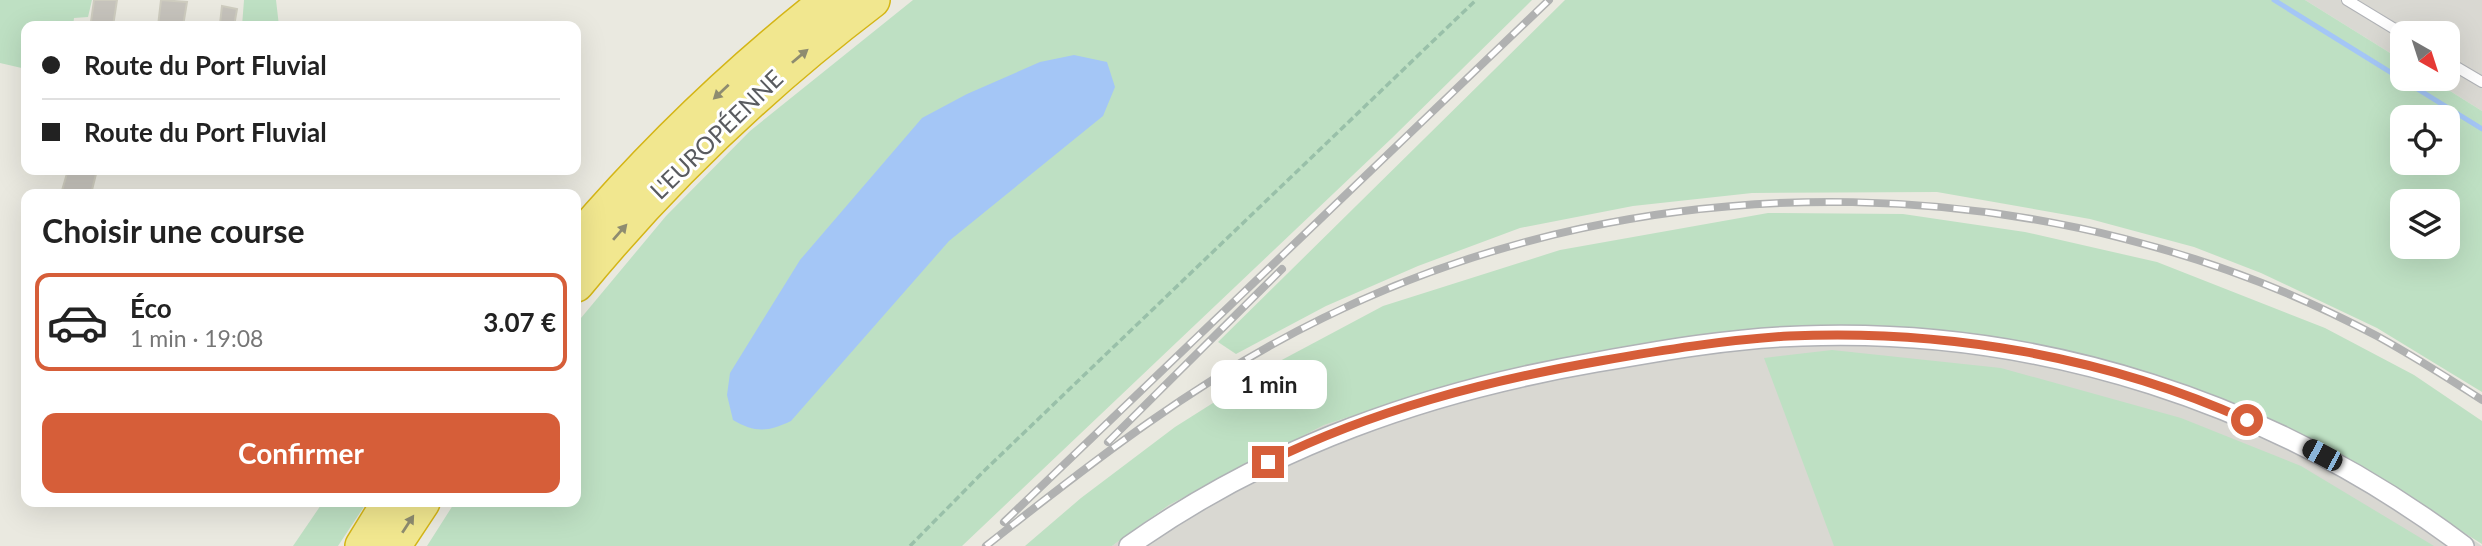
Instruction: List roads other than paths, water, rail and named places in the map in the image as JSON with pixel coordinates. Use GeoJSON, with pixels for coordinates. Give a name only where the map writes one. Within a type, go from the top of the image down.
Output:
{"type":"FeatureCollection","features":[{"type":"Feature","properties":{"kind":"highway","name":"L'EUROPÉENNE"},"geometry":{"type":"LineString","coordinates":[[581,237],[625,187],[706,106],[829,0]]}},
{"type":"Feature","properties":{"kind":"highway","name":"L'EUROPÉENNE"},"geometry":{"type":"LineString","coordinates":[[581,278],[633,217],[703,145],[778,75],[872,0]]}},
{"type":"Feature","properties":{"kind":"highway"},"geometry":{"type":"LineString","coordinates":[[363,546],[387,507]]}},
{"type":"Feature","properties":{"kind":"highway"},"geometry":{"type":"LineString","coordinates":[[393,546],[419,507]]}},
{"type":"Feature","properties":{"kind":"street"},"geometry":{"type":"LineString","coordinates":[[1129,546],[1188,507],[1268,462],[1330,434],[1418,402],[1507,379],[1638,355],[1752,339],[1823,335],[1904,338],[2005,349],[2088,366],[2168,389],[2232,413],[2322,455],[2396,498],[2464,546]]}},
{"type":"Feature","properties":{"kind":"lane"},"geometry":{"type":"LineString","coordinates":[[2347,0],[2390,26]]}},
{"type":"Feature","properties":{"kind":"lane"},"geometry":{"type":"LineString","coordinates":[[2460,69],[2482,82]]}},
{"type":"Feature","properties":{"kind":"water"},"geometry":{"type":"Polygon","coordinates":[[[1074,55],[1107,62],[1115,87],[1103,116],[949,241],[791,421],[762,430],[733,420],[727,395],[730,373],[800,260],[922,118],[967,94],[1040,62],[1074,55]]]}},
{"type":"Feature","properties":{"kind":"waterway"},"geometry":{"type":"LineString","coordinates":[[2274,0],[2482,129]]}},
{"type":"Feature","properties":{"kind":"railway"},"geometry":{"type":"LineString","coordinates":[[1004,522],[1549,0]]}},
{"type":"Feature","properties":{"kind":"railway"},"geometry":{"type":"LineString","coordinates":[[986,546],[1148,423],[1234,367],[1323,318],[1450,265],[1581,228],[1716,207],[1853,202],[1989,212],[2123,238],[2253,279],[2377,336],[2482,400]]}},
{"type":"Feature","properties":{"kind":"railway"},"geometry":{"type":"LineString","coordinates":[[1108,442],[1282,269]]}}]}
